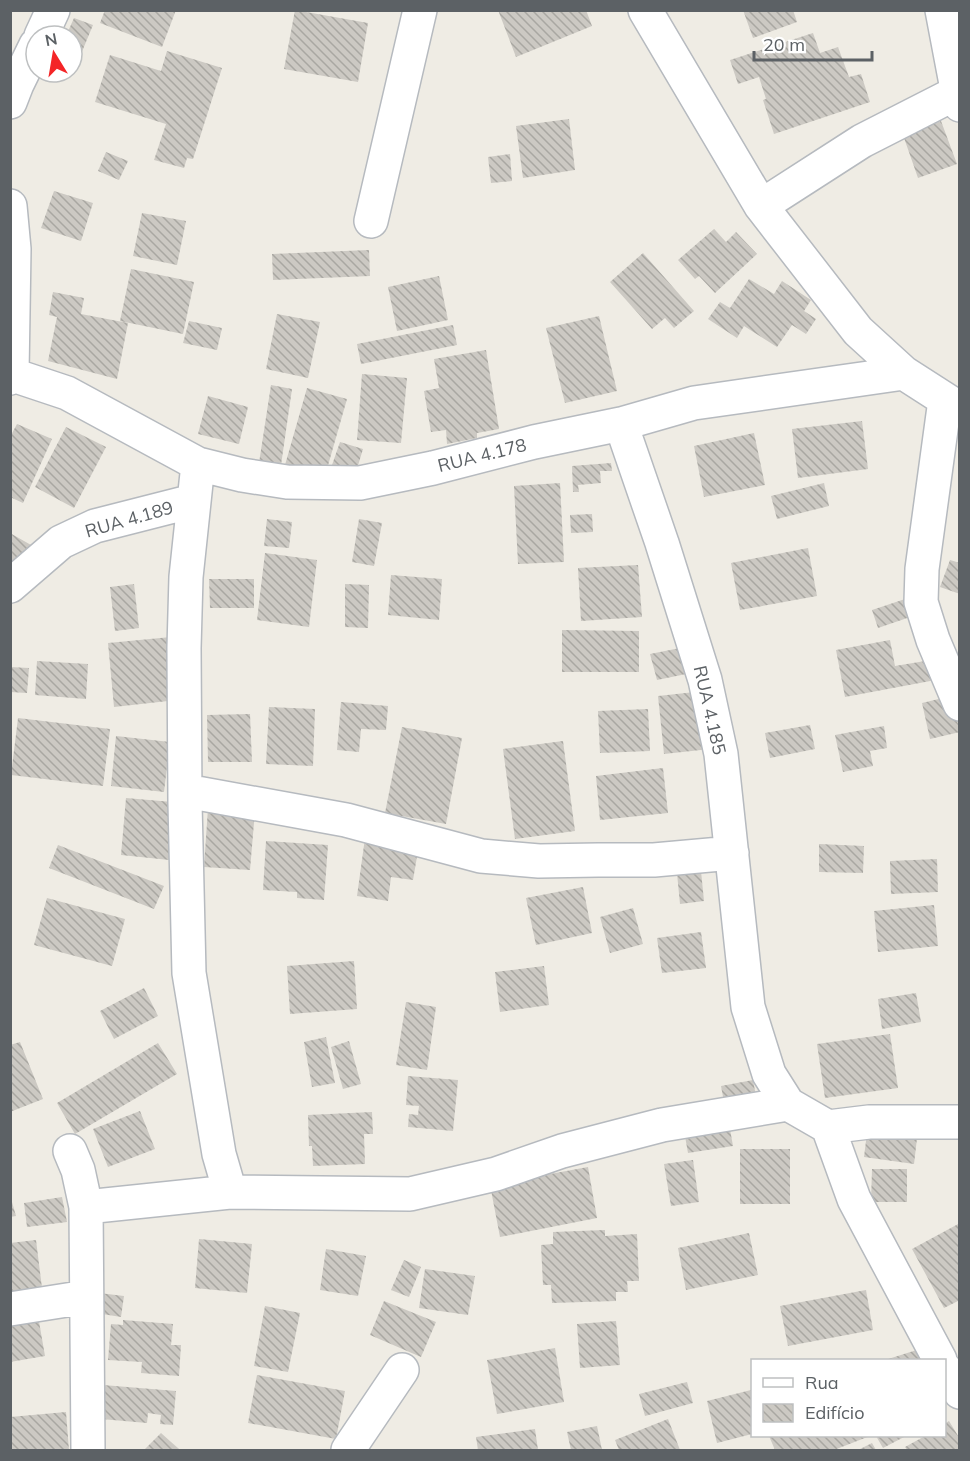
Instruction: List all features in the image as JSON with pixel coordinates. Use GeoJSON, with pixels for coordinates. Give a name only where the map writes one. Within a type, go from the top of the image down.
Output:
{"type":"FeatureCollection","features":[{"type":"Feature","properties":{"kind":"street"},"geometry":{"type":"LineString","coordinates":[[47,24],[53,10]]}},
{"type":"Feature","properties":{"kind":"street"},"geometry":{"type":"LineString","coordinates":[[371,221],[420,10]]}},
{"type":"Feature","properties":{"kind":"street"},"geometry":{"type":"LineString","coordinates":[[645,10],[761,206],[858,331],[904,372],[955,400],[922,569],[921,602],[933,640],[960,704]]}},
{"type":"Feature","properties":{"kind":"street"},"geometry":{"type":"LineString","coordinates":[[761,206],[862,141],[959,96],[942,10]]}},
{"type":"Feature","properties":{"kind":"street"},"geometry":{"type":"LineString","coordinates":[[10,102],[24,70]]}},
{"type":"Feature","properties":{"kind":"street"},"geometry":{"type":"LineString","coordinates":[[10,206],[14,249],[11,375]]}},
{"type":"Feature","properties":{"kind":"street","name":"RUA 4.178"},"geometry":{"type":"LineString","coordinates":[[11,375],[67,393],[198,464],[242,475],[287,482],[360,483],[621,424],[694,403],[904,372]]}},
{"type":"Feature","properties":{"kind":"street","name":"RUA 4.185"},"geometry":{"type":"LineString","coordinates":[[621,424],[662,543],[705,680],[721,754],[748,1007],[769,1074],[788,1104]]}},
{"type":"Feature","properties":{"kind":"street"},"geometry":{"type":"LineString","coordinates":[[198,464],[186,577],[184,648],[189,973],[219,1154],[230,1192]]}},
{"type":"Feature","properties":{"kind":"street","name":"RUA 4.189"},"geometry":{"type":"LineString","coordinates":[[10,586],[61,542],[95,526],[193,501]]}},
{"type":"Feature","properties":{"kind":"street"},"geometry":{"type":"LineString","coordinates":[[186,791],[346,819],[481,856],[539,861],[598,861],[654,860],[732,853]]}},
{"type":"Feature","properties":{"kind":"street"},"geometry":{"type":"LineString","coordinates":[[86,1207],[230,1192],[410,1194],[496,1174],[562,1151],[662,1125],[788,1104],[828,1127],[869,1122],[960,1121]]}},
{"type":"Feature","properties":{"kind":"street"},"geometry":{"type":"LineString","coordinates":[[828,1127],[855,1199],[939,1359]]}},
{"type":"Feature","properties":{"kind":"street"},"geometry":{"type":"LineString","coordinates":[[70,1150],[78,1170],[86,1207],[87,1450]]}},
{"type":"Feature","properties":{"kind":"street"},"geometry":{"type":"LineString","coordinates":[[10,1309],[86,1297]]}},
{"type":"Feature","properties":{"kind":"street"},"geometry":{"type":"LineString","coordinates":[[348,1450],[402,1370]]}},
{"type":"Feature","properties":{"kind":"street"},"geometry":{"type":"LineString","coordinates":[[946,1370],[960,1392]]}},
{"type":"Feature","properties":{"kind":"building"},"geometry":{"type":"Polygon","coordinates":[[[105,10],[176,10],[162,47],[100,23],[105,10]]]}},
{"type":"Feature","properties":{"kind":"building"},"geometry":{"type":"Polygon","coordinates":[[[295,10],[368,23],[358,82],[284,69],[295,10]]]}},
{"type":"Feature","properties":{"kind":"building"},"geometry":{"type":"Polygon","coordinates":[[[498,10],[586,10],[592,26],[516,57],[498,10]]]}},
{"type":"Feature","properties":{"kind":"building"},"geometry":{"type":"Polygon","coordinates":[[[743,10],[793,10],[797,22],[753,38],[743,10]]]}},
{"type":"Feature","properties":{"kind":"building"},"geometry":{"type":"Polygon","coordinates":[[[74,18],[93,25],[84,47],[84,24],[71,24],[74,18]]]}},
{"type":"Feature","properties":{"kind":"building"},"geometry":{"type":"Polygon","coordinates":[[[813,33],[820,53],[838,47],[849,77],[861,74],[870,102],[774,134],[763,100],[766,99],[759,77],[738,84],[730,60],[813,33]]]}},
{"type":"Feature","properties":{"kind":"building"},"geometry":{"type":"Polygon","coordinates":[[[167,51],[222,68],[193,159],[187,158],[184,168],[154,160],[166,124],[95,102],[110,55],[161,71],[167,51]]]}},
{"type":"Feature","properties":{"kind":"building"},"geometry":{"type":"Polygon","coordinates":[[[569,119],[575,170],[523,178],[516,126],[569,119]]]}},
{"type":"Feature","properties":{"kind":"building"},"geometry":{"type":"Polygon","coordinates":[[[941,121],[957,164],[918,178],[903,135],[941,121]]]}},
{"type":"Feature","properties":{"kind":"building"},"geometry":{"type":"Polygon","coordinates":[[[106,152],[128,161],[119,180],[98,171],[106,152]]]}},
{"type":"Feature","properties":{"kind":"building"},"geometry":{"type":"Polygon","coordinates":[[[510,154],[512,181],[491,183],[488,157],[510,154]]]}},
{"type":"Feature","properties":{"kind":"building"},"geometry":{"type":"Polygon","coordinates":[[[54,191],[93,203],[81,241],[41,228],[54,191]]]}},
{"type":"Feature","properties":{"kind":"building"},"geometry":{"type":"Polygon","coordinates":[[[142,213],[186,221],[177,265],[133,256],[142,213]]]}},
{"type":"Feature","properties":{"kind":"building"},"geometry":{"type":"Polygon","coordinates":[[[714,229],[726,242],[736,232],[757,254],[715,293],[699,276],[695,279],[678,260],[714,229]]]}},
{"type":"Feature","properties":{"kind":"building"},"geometry":{"type":"Polygon","coordinates":[[[369,250],[370,276],[273,280],[272,254],[369,250]]]}},
{"type":"Feature","properties":{"kind":"building"},"geometry":{"type":"Polygon","coordinates":[[[643,253],[694,311],[674,328],[665,318],[652,329],[610,282],[643,253]]]}},
{"type":"Feature","properties":{"kind":"building"},"geometry":{"type":"Polygon","coordinates":[[[131,269],[194,282],[183,334],[120,321],[131,269]]]}},
{"type":"Feature","properties":{"kind":"building"},"geometry":{"type":"Polygon","coordinates":[[[439,276],[448,320],[397,331],[388,287],[439,276]]]}},
{"type":"Feature","properties":{"kind":"building"},"geometry":{"type":"Polygon","coordinates":[[[749,279],[774,294],[782,281],[811,300],[804,311],[816,319],[806,334],[792,325],[777,347],[744,326],[737,338],[708,319],[720,302],[730,308],[749,279]]]}},
{"type":"Feature","properties":{"kind":"building"},"geometry":{"type":"Polygon","coordinates":[[[53,292],[84,298],[81,314],[128,323],[117,379],[48,361],[57,317],[49,315],[53,292]]]}},
{"type":"Feature","properties":{"kind":"building"},"geometry":{"type":"Polygon","coordinates":[[[277,314],[320,322],[308,378],[266,369],[277,314]]]}},
{"type":"Feature","properties":{"kind":"building"},"geometry":{"type":"Polygon","coordinates":[[[599,316],[617,391],[565,403],[546,328],[599,316]]]}},
{"type":"Feature","properties":{"kind":"building"},"geometry":{"type":"Polygon","coordinates":[[[189,321],[222,328],[217,350],[183,343],[189,321]]]}},
{"type":"Feature","properties":{"kind":"building"},"geometry":{"type":"Polygon","coordinates":[[[453,325],[457,345],[361,364],[357,344],[453,325]]]}},
{"type":"Feature","properties":{"kind":"building"},"geometry":{"type":"Polygon","coordinates":[[[486,350],[499,429],[477,433],[477,438],[447,444],[446,430],[431,432],[424,391],[439,388],[434,359],[486,350]]]}},
{"type":"Feature","properties":{"kind":"building"},"geometry":{"type":"Polygon","coordinates":[[[362,374],[407,378],[401,443],[357,440],[362,374]]]}},
{"type":"Feature","properties":{"kind":"building"},"geometry":{"type":"Polygon","coordinates":[[[271,385],[292,389],[279,479],[257,476],[271,385]]]}},
{"type":"Feature","properties":{"kind":"building"},"geometry":{"type":"Polygon","coordinates":[[[307,388],[347,399],[325,476],[285,465],[307,388]]]}},
{"type":"Feature","properties":{"kind":"building"},"geometry":{"type":"Polygon","coordinates":[[[208,396],[248,407],[239,444],[198,434],[208,396]]]}},
{"type":"Feature","properties":{"kind":"building"},"geometry":{"type":"Polygon","coordinates":[[[862,421],[868,469],[798,478],[792,429],[862,421]]]}},
{"type":"Feature","properties":{"kind":"building"},"geometry":{"type":"Polygon","coordinates":[[[17,424],[52,439],[23,503],[10,497],[10,437],[17,424]]]}},
{"type":"Feature","properties":{"kind":"building"},"geometry":{"type":"Polygon","coordinates":[[[66,427],[106,447],[74,508],[35,487],[66,427]]]}},
{"type":"Feature","properties":{"kind":"building"},"geometry":{"type":"Polygon","coordinates":[[[754,433],[765,485],[704,497],[694,446],[754,433]]]}},
{"type":"Feature","properties":{"kind":"building"},"geometry":{"type":"Polygon","coordinates":[[[340,442],[363,449],[356,472],[332,465],[340,442]]]}},
{"type":"Feature","properties":{"kind":"building"},"geometry":{"type":"Polygon","coordinates":[[[611,463],[612,471],[600,471],[601,483],[578,485],[579,492],[573,492],[572,466],[611,463]]]}},
{"type":"Feature","properties":{"kind":"building"},"geometry":{"type":"Polygon","coordinates":[[[560,483],[564,562],[518,564],[514,486],[560,483]]]}},
{"type":"Feature","properties":{"kind":"building"},"geometry":{"type":"Polygon","coordinates":[[[824,483],[829,506],[777,519],[771,496],[824,483]]]}},
{"type":"Feature","properties":{"kind":"building"},"geometry":{"type":"Polygon","coordinates":[[[592,514],[593,532],[571,533],[570,515],[592,514]]]}},
{"type":"Feature","properties":{"kind":"building"},"geometry":{"type":"Polygon","coordinates":[[[267,519],[292,522],[289,548],[264,546],[267,519]]]}},
{"type":"Feature","properties":{"kind":"building"},"geometry":{"type":"Polygon","coordinates":[[[359,519],[382,523],[374,566],[352,562],[359,519]]]}},
{"type":"Feature","properties":{"kind":"building"},"geometry":{"type":"Polygon","coordinates":[[[10,533],[31,545],[12,578],[10,577],[10,533]]]}},
{"type":"Feature","properties":{"kind":"building"},"geometry":{"type":"Polygon","coordinates":[[[808,548],[817,596],[740,610],[731,563],[808,548]]]}},
{"type":"Feature","properties":{"kind":"building"},"geometry":{"type":"Polygon","coordinates":[[[265,553],[317,560],[309,627],[257,620],[265,553]]]}},
{"type":"Feature","properties":{"kind":"building"},"geometry":{"type":"Polygon","coordinates":[[[950,560],[960,563],[960,594],[940,587],[950,560]]]}},
{"type":"Feature","properties":{"kind":"building"},"geometry":{"type":"Polygon","coordinates":[[[638,565],[642,617],[581,621],[578,568],[638,565]]]}},
{"type":"Feature","properties":{"kind":"building"},"geometry":{"type":"Polygon","coordinates":[[[391,575],[442,579],[439,620],[388,615],[391,575]]]}},
{"type":"Feature","properties":{"kind":"building"},"geometry":{"type":"Polygon","coordinates":[[[209,579],[254,579],[254,608],[210,608],[209,579]]]}},
{"type":"Feature","properties":{"kind":"building"},"geometry":{"type":"Polygon","coordinates":[[[134,584],[139,628],[115,631],[110,587],[134,584]]]}},
{"type":"Feature","properties":{"kind":"building"},"geometry":{"type":"Polygon","coordinates":[[[345,584],[369,585],[368,628],[345,627],[345,584]]]}},
{"type":"Feature","properties":{"kind":"building"},"geometry":{"type":"Polygon","coordinates":[[[911,597],[916,615],[878,628],[872,610],[911,597]]]}},
{"type":"Feature","properties":{"kind":"building"},"geometry":{"type":"Polygon","coordinates":[[[562,630],[639,631],[639,672],[562,672],[562,630]]]}},
{"type":"Feature","properties":{"kind":"building"},"geometry":{"type":"Polygon","coordinates":[[[171,637],[177,700],[114,707],[108,643],[171,637]]]}},
{"type":"Feature","properties":{"kind":"building"},"geometry":{"type":"Polygon","coordinates":[[[890,640],[895,666],[937,659],[941,679],[845,697],[836,650],[890,640]]]}},
{"type":"Feature","properties":{"kind":"building"},"geometry":{"type":"Polygon","coordinates":[[[685,647],[691,673],[657,680],[650,654],[685,647]]]}},
{"type":"Feature","properties":{"kind":"building"},"geometry":{"type":"Polygon","coordinates":[[[37,661],[88,664],[86,699],[35,695],[37,661]]]}},
{"type":"Feature","properties":{"kind":"building"},"geometry":{"type":"Polygon","coordinates":[[[10,667],[29,668],[27,693],[10,692],[10,667]]]}},
{"type":"Feature","properties":{"kind":"building"},"geometry":{"type":"Polygon","coordinates":[[[704,691],[710,749],[664,754],[658,696],[704,691]]]}},
{"type":"Feature","properties":{"kind":"building"},"geometry":{"type":"Polygon","coordinates":[[[951,696],[960,732],[930,739],[922,703],[951,696]]]}},
{"type":"Feature","properties":{"kind":"building"},"geometry":{"type":"Polygon","coordinates":[[[341,702],[388,706],[386,730],[361,729],[359,752],[337,750],[341,702]]]}},
{"type":"Feature","properties":{"kind":"building"},"geometry":{"type":"Polygon","coordinates":[[[269,707],[315,709],[313,766],[266,764],[269,707]]]}},
{"type":"Feature","properties":{"kind":"building"},"geometry":{"type":"Polygon","coordinates":[[[648,709],[650,751],[600,753],[598,711],[648,709]]]}},
{"type":"Feature","properties":{"kind":"building"},"geometry":{"type":"Polygon","coordinates":[[[250,714],[252,762],[208,762],[207,715],[250,714]]]}},
{"type":"Feature","properties":{"kind":"building"},"geometry":{"type":"Polygon","coordinates":[[[18,718],[110,729],[103,786],[11,775],[18,718]]]}},
{"type":"Feature","properties":{"kind":"building"},"geometry":{"type":"Polygon","coordinates":[[[810,725],[815,749],[770,758],[765,733],[810,725]]]}},
{"type":"Feature","properties":{"kind":"building"},"geometry":{"type":"Polygon","coordinates":[[[884,726],[887,748],[870,751],[873,766],[843,772],[835,735],[884,726]]]}},
{"type":"Feature","properties":{"kind":"building"},"geometry":{"type":"Polygon","coordinates":[[[402,727],[462,738],[446,824],[385,813],[402,727]]]}},
{"type":"Feature","properties":{"kind":"building"},"geometry":{"type":"Polygon","coordinates":[[[116,736],[170,742],[164,792],[111,786],[116,736]]]}},
{"type":"Feature","properties":{"kind":"building"},"geometry":{"type":"Polygon","coordinates":[[[563,741],[575,831],[515,839],[503,749],[563,741]]]}},
{"type":"Feature","properties":{"kind":"building"},"geometry":{"type":"Polygon","coordinates":[[[663,768],[668,813],[600,820],[596,776],[663,768]]]}},
{"type":"Feature","properties":{"kind":"building"},"geometry":{"type":"Polygon","coordinates":[[[126,798],[184,803],[179,861],[121,855],[126,798]]]}},
{"type":"Feature","properties":{"kind":"building"},"geometry":{"type":"Polygon","coordinates":[[[208,808],[255,811],[250,870],[204,867],[208,808]]]}},
{"type":"Feature","properties":{"kind":"building"},"geometry":{"type":"Polygon","coordinates":[[[365,838],[419,845],[413,880],[391,877],[388,901],[357,896],[365,838]]]}},
{"type":"Feature","properties":{"kind":"building"},"geometry":{"type":"Polygon","coordinates":[[[266,841],[328,845],[324,900],[297,898],[297,892],[263,890],[266,841]]]}},
{"type":"Feature","properties":{"kind":"building"},"geometry":{"type":"Polygon","coordinates":[[[819,844],[864,846],[863,873],[819,872],[819,844]]]}},
{"type":"Feature","properties":{"kind":"building"},"geometry":{"type":"Polygon","coordinates":[[[58,845],[164,886],[154,909],[49,868],[58,845]]]}},
{"type":"Feature","properties":{"kind":"building"},"geometry":{"type":"Polygon","coordinates":[[[937,859],[938,892],[891,894],[890,861],[937,859]]]}},
{"type":"Feature","properties":{"kind":"building"},"geometry":{"type":"Polygon","coordinates":[[[700,861],[704,901],[680,904],[676,863],[700,861]]]}},
{"type":"Feature","properties":{"kind":"building"},"geometry":{"type":"Polygon","coordinates":[[[583,887],[592,933],[536,945],[526,898],[583,887]]]}},
{"type":"Feature","properties":{"kind":"building"},"geometry":{"type":"Polygon","coordinates":[[[47,898],[125,919],[112,966],[34,945],[47,898]]]}},
{"type":"Feature","properties":{"kind":"building"},"geometry":{"type":"Polygon","coordinates":[[[934,905],[938,946],[878,952],[874,911],[934,905]]]}},
{"type":"Feature","properties":{"kind":"building"},"geometry":{"type":"Polygon","coordinates":[[[633,908],[643,944],[610,953],[600,917],[633,908]]]}},
{"type":"Feature","properties":{"kind":"building"},"geometry":{"type":"Polygon","coordinates":[[[701,932],[706,968],[662,973],[657,938],[701,932]]]}},
{"type":"Feature","properties":{"kind":"building"},"geometry":{"type":"Polygon","coordinates":[[[354,961],[357,1009],[290,1014],[287,966],[354,961]]]}},
{"type":"Feature","properties":{"kind":"building"},"geometry":{"type":"Polygon","coordinates":[[[544,966],[549,1005],[500,1012],[495,972],[544,966]]]}},
{"type":"Feature","properties":{"kind":"building"},"geometry":{"type":"Polygon","coordinates":[[[144,988],[158,1016],[114,1039],[100,1011],[144,988]]]}},
{"type":"Feature","properties":{"kind":"building"},"geometry":{"type":"Polygon","coordinates":[[[916,993],[921,1022],[882,1029],[878,999],[916,993]]]}},
{"type":"Feature","properties":{"kind":"building"},"geometry":{"type":"Polygon","coordinates":[[[406,1002],[436,1007],[427,1070],[396,1065],[406,1002]]]}},
{"type":"Feature","properties":{"kind":"building"},"geometry":{"type":"Polygon","coordinates":[[[890,1034],[898,1088],[825,1098],[817,1044],[890,1034]]]}},
{"type":"Feature","properties":{"kind":"building"},"geometry":{"type":"Polygon","coordinates":[[[326,1037],[335,1083],[312,1087],[304,1042],[326,1037]]]}},
{"type":"Feature","properties":{"kind":"building"},"geometry":{"type":"Polygon","coordinates":[[[349,1041],[361,1084],[343,1089],[331,1047],[349,1041]]]}},
{"type":"Feature","properties":{"kind":"building"},"geometry":{"type":"Polygon","coordinates":[[[20,1042],[43,1099],[10,1112],[10,1045],[20,1042]]]}},
{"type":"Feature","properties":{"kind":"building"},"geometry":{"type":"Polygon","coordinates":[[[158,1043],[177,1074],[75,1134],[57,1103],[158,1043]]]}},
{"type":"Feature","properties":{"kind":"building"},"geometry":{"type":"Polygon","coordinates":[[[408,1076],[458,1080],[453,1131],[408,1127],[409,1114],[418,1115],[419,1106],[406,1105],[408,1076]]]}},
{"type":"Feature","properties":{"kind":"building"},"geometry":{"type":"Polygon","coordinates":[[[753,1080],[758,1107],[726,1113],[721,1086],[753,1080]]]}},
{"type":"Feature","properties":{"kind":"building"},"geometry":{"type":"Polygon","coordinates":[[[140,1111],[155,1149],[108,1167],[93,1129],[140,1111]]]}},
{"type":"Feature","properties":{"kind":"building"},"geometry":{"type":"Polygon","coordinates":[[[372,1112],[373,1134],[364,1134],[365,1164],[313,1166],[312,1146],[309,1146],[308,1115],[372,1112]]]}},
{"type":"Feature","properties":{"kind":"building"},"geometry":{"type":"Polygon","coordinates":[[[728,1118],[733,1146],[688,1153],[683,1125],[728,1118]]]}},
{"type":"Feature","properties":{"kind":"building"},"geometry":{"type":"Polygon","coordinates":[[[868,1125],[918,1130],[914,1164],[864,1157],[868,1125]]]}},
{"type":"Feature","properties":{"kind":"building"},"geometry":{"type":"Polygon","coordinates":[[[740,1149],[790,1149],[790,1204],[740,1204],[740,1149]]]}},
{"type":"Feature","properties":{"kind":"building"},"geometry":{"type":"Polygon","coordinates":[[[693,1160],[699,1202],[671,1206],[664,1164],[693,1160]]]}},
{"type":"Feature","properties":{"kind":"building"},"geometry":{"type":"Polygon","coordinates":[[[588,1167],[597,1218],[500,1237],[490,1185],[588,1167]]]}},
{"type":"Feature","properties":{"kind":"building"},"geometry":{"type":"Polygon","coordinates":[[[872,1169],[907,1169],[907,1202],[871,1202],[872,1169]]]}},
{"type":"Feature","properties":{"kind":"building"},"geometry":{"type":"Polygon","coordinates":[[[10,1195],[16,1216],[10,1217],[10,1195]]]}},
{"type":"Feature","properties":{"kind":"building"},"geometry":{"type":"Polygon","coordinates":[[[62,1197],[67,1222],[27,1227],[24,1203],[62,1197]]]}},
{"type":"Feature","properties":{"kind":"building"},"geometry":{"type":"Polygon","coordinates":[[[960,1223],[960,1300],[944,1308],[912,1249],[960,1223]]]}},
{"type":"Feature","properties":{"kind":"building"},"geometry":{"type":"Polygon","coordinates":[[[605,1230],[605,1236],[637,1234],[639,1281],[627,1281],[628,1292],[616,1292],[616,1301],[552,1303],[551,1285],[543,1285],[541,1245],[553,1244],[553,1232],[605,1230]]]}},
{"type":"Feature","properties":{"kind":"building"},"geometry":{"type":"Polygon","coordinates":[[[749,1233],[758,1275],[686,1290],[678,1248],[749,1233]]]}},
{"type":"Feature","properties":{"kind":"building"},"geometry":{"type":"Polygon","coordinates":[[[199,1239],[252,1244],[247,1293],[195,1288],[199,1239]]]}},
{"type":"Feature","properties":{"kind":"building"},"geometry":{"type":"Polygon","coordinates":[[[36,1240],[42,1288],[10,1292],[10,1243],[36,1240]]]}},
{"type":"Feature","properties":{"kind":"building"},"geometry":{"type":"Polygon","coordinates":[[[326,1249],[366,1256],[358,1296],[320,1290],[326,1249]]]}},
{"type":"Feature","properties":{"kind":"building"},"geometry":{"type":"Polygon","coordinates":[[[404,1260],[421,1267],[409,1297],[391,1290],[404,1260]]]}},
{"type":"Feature","properties":{"kind":"building"},"geometry":{"type":"Polygon","coordinates":[[[425,1269],[475,1276],[468,1315],[419,1308],[425,1269]]]}},
{"type":"Feature","properties":{"kind":"building"},"geometry":{"type":"Polygon","coordinates":[[[866,1290],[873,1330],[788,1346],[780,1306],[866,1290]]]}},
{"type":"Feature","properties":{"kind":"building"},"geometry":{"type":"Polygon","coordinates":[[[99,1293],[124,1296],[121,1317],[96,1313],[99,1293]]]}},
{"type":"Feature","properties":{"kind":"building"},"geometry":{"type":"Polygon","coordinates":[[[384,1301],[436,1322],[421,1357],[370,1335],[384,1301]]]}},
{"type":"Feature","properties":{"kind":"building"},"geometry":{"type":"Polygon","coordinates":[[[265,1306],[300,1313],[288,1372],[254,1366],[265,1306]]]}},
{"type":"Feature","properties":{"kind":"building"},"geometry":{"type":"Polygon","coordinates":[[[37,1310],[45,1356],[10,1362],[10,1315],[37,1310]]]}},
{"type":"Feature","properties":{"kind":"building"},"geometry":{"type":"Polygon","coordinates":[[[123,1320],[173,1324],[171,1345],[181,1345],[179,1376],[141,1373],[142,1362],[108,1360],[111,1324],[123,1325],[123,1320]]]}},
{"type":"Feature","properties":{"kind":"building"},"geometry":{"type":"Polygon","coordinates":[[[616,1321],[620,1365],[580,1368],[577,1324],[616,1321]]]}},
{"type":"Feature","properties":{"kind":"building"},"geometry":{"type":"Polygon","coordinates":[[[555,1348],[564,1402],[497,1414],[487,1360],[555,1348]]]}},
{"type":"Feature","properties":{"kind":"building"},"geometry":{"type":"Polygon","coordinates":[[[923,1348],[927,1359],[888,1359],[923,1348]]]}},
{"type":"Feature","properties":{"kind":"building"},"geometry":{"type":"Polygon","coordinates":[[[257,1375],[345,1391],[336,1439],[248,1423],[257,1375]]]}},
{"type":"Feature","properties":{"kind":"building"},"geometry":{"type":"Polygon","coordinates":[[[687,1382],[693,1403],[645,1416],[639,1394],[687,1382]]]}},
{"type":"Feature","properties":{"kind":"building"},"geometry":{"type":"Polygon","coordinates":[[[103,1385],[176,1391],[173,1425],[160,1424],[161,1415],[148,1413],[147,1423],[101,1419],[103,1385]]]}},
{"type":"Feature","properties":{"kind":"building"},"geometry":{"type":"Polygon","coordinates":[[[751,1390],[751,1434],[717,1443],[707,1401],[751,1390]]]}},
{"type":"Feature","properties":{"kind":"building"},"geometry":{"type":"Polygon","coordinates":[[[66,1412],[69,1450],[10,1450],[10,1417],[66,1412]]]}},
{"type":"Feature","properties":{"kind":"building"},"geometry":{"type":"Polygon","coordinates":[[[668,1419],[680,1450],[619,1450],[615,1440],[668,1419]]]}},
{"type":"Feature","properties":{"kind":"building"},"geometry":{"type":"Polygon","coordinates":[[[949,1421],[960,1439],[960,1450],[907,1450],[905,1447],[923,1437],[946,1437],[946,1423],[949,1421]]]}},
{"type":"Feature","properties":{"kind":"building"},"geometry":{"type":"Polygon","coordinates":[[[597,1426],[602,1450],[571,1450],[567,1432],[597,1426]]]}},
{"type":"Feature","properties":{"kind":"building"},"geometry":{"type":"Polygon","coordinates":[[[535,1429],[538,1450],[478,1450],[476,1437],[535,1429]]]}},
{"type":"Feature","properties":{"kind":"building"},"geometry":{"type":"Polygon","coordinates":[[[161,1433],[180,1450],[146,1450],[161,1433]]]}},
{"type":"Feature","properties":{"kind":"building"},"geometry":{"type":"Polygon","coordinates":[[[769,1437],[867,1437],[834,1450],[775,1450],[769,1437]]]}},
{"type":"Feature","properties":{"kind":"building"},"geometry":{"type":"Polygon","coordinates":[[[877,1437],[904,1437],[883,1448],[877,1437]]]}},
{"type":"Feature","properties":{"kind":"building"},"geometry":{"type":"Polygon","coordinates":[[[872,1443],[876,1450],[858,1450],[872,1443]]]}}]}
